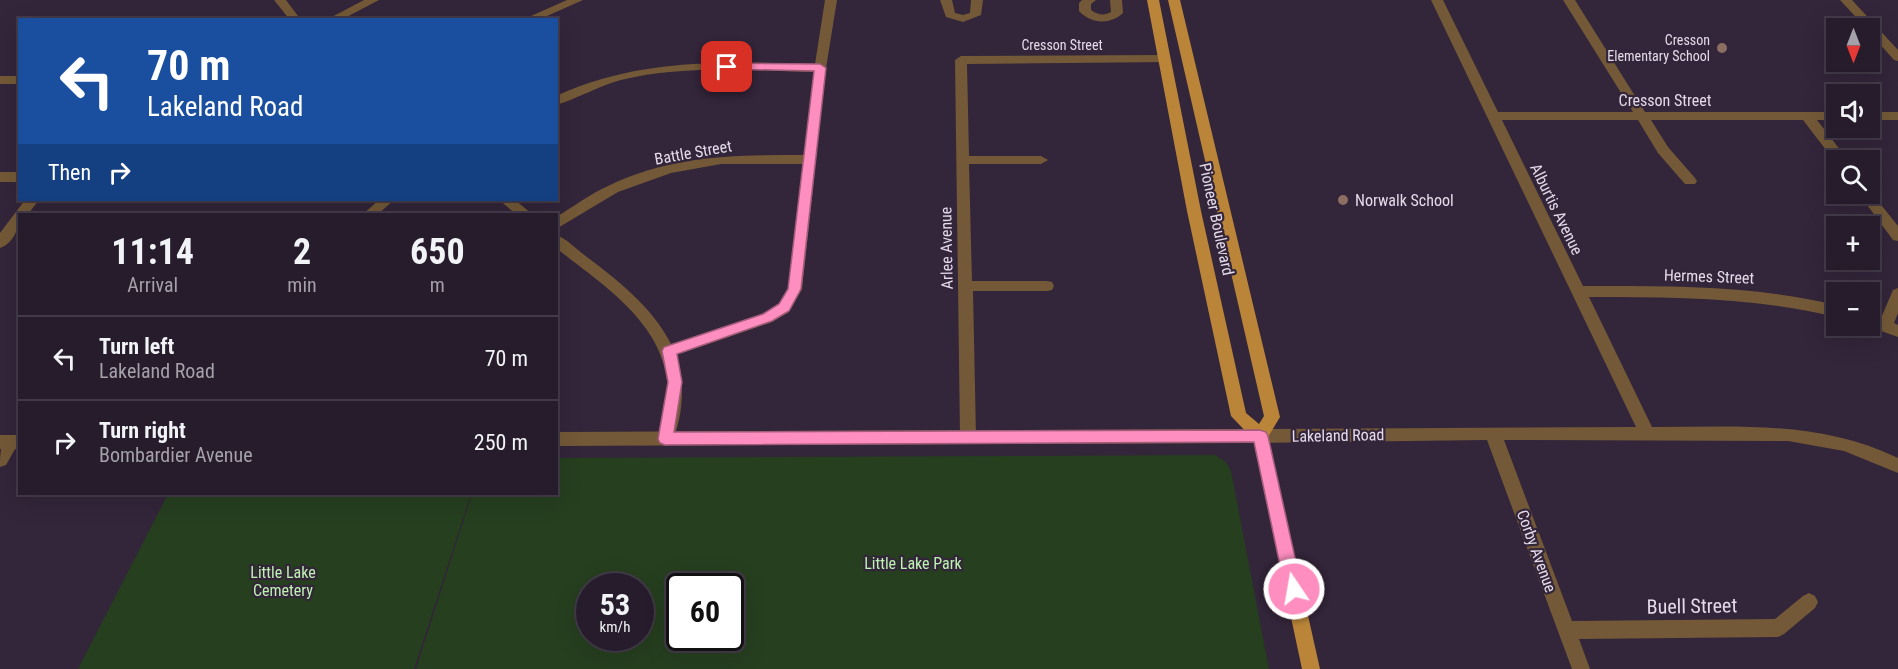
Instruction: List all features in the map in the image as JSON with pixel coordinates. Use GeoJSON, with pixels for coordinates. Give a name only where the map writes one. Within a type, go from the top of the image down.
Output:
{"type":"FeatureCollection","features":[{"type":"Feature","properties":{"kind":"main road","name":"Pioneer Boulevard"},"geometry":{"type":"LineString","coordinates":[[1153,0],[1239,416],[1260,436],[1272,417],[1174,0]]}},
{"type":"Feature","properties":{"kind":"main road"},"geometry":{"type":"LineString","coordinates":[[1260,436],[1311,669]]}},
{"type":"Feature","properties":{"kind":"street"},"geometry":{"type":"LineString","coordinates":[[280,0],[294,18]]}},
{"type":"Feature","properties":{"kind":"street"},"geometry":{"type":"LineString","coordinates":[[335,18],[373,0]]}},
{"type":"Feature","properties":{"kind":"street"},"geometry":{"type":"LineString","coordinates":[[532,18],[577,0]]}},
{"type":"Feature","properties":{"kind":"street"},"geometry":{"type":"LineString","coordinates":[[669,351],[767,318],[784,308],[795,289],[820,68],[831,0]]}},
{"type":"Feature","properties":{"kind":"street"},"geometry":{"type":"LineString","coordinates":[[946,0],[950,15],[963,19],[975,15],[977,0]]}},
{"type":"Feature","properties":{"kind":"street"},"geometry":{"type":"LineString","coordinates":[[1089,0],[1083,7],[1084,11],[1094,18],[1113,16],[1118,9],[1114,2]]}},
{"type":"Feature","properties":{"kind":"street","name":"Alburtis Avenue"},"geometry":{"type":"LineString","coordinates":[[1437,0],[1647,432]]}},
{"type":"Feature","properties":{"kind":"street"},"geometry":{"type":"LineString","coordinates":[[1569,0],[1644,116],[1663,150],[1690,181]]}},
{"type":"Feature","properties":{"kind":"street"},"geometry":{"type":"LineString","coordinates":[[1846,0],[1893,47],[1898,57]]}},
{"type":"Feature","properties":{"kind":"street","name":"Cresson Street"},"geometry":{"type":"LineString","coordinates":[[961,60],[1164,59]]}},
{"type":"Feature","properties":{"kind":"street","name":"Arlee Avenue"},"geometry":{"type":"LineString","coordinates":[[961,60],[968,436]]}},
{"type":"Feature","properties":{"kind":"street"},"geometry":{"type":"LineString","coordinates":[[558,100],[620,75],[681,66],[820,68]]}},
{"type":"Feature","properties":{"kind":"street"},"geometry":{"type":"LineString","coordinates":[[0,80],[18,80]]}},
{"type":"Feature","properties":{"kind":"street","name":"Cresson Street"},"geometry":{"type":"LineString","coordinates":[[1494,116],[1826,116]]}},
{"type":"Feature","properties":{"kind":"street"},"geometry":{"type":"LineString","coordinates":[[1806,116],[1833,150]]}},
{"type":"Feature","properties":{"kind":"street"},"geometry":{"type":"LineString","coordinates":[[1880,116],[1898,116]]}},
{"type":"Feature","properties":{"kind":"street","name":"Battle Street"},"geometry":{"type":"LineString","coordinates":[[558,223],[613,189],[669,169],[721,160],[811,159]]}},
{"type":"Feature","properties":{"kind":"street"},"geometry":{"type":"LineString","coordinates":[[963,160],[1041,160]]}},
{"type":"Feature","properties":{"kind":"street"},"geometry":{"type":"LineString","coordinates":[[0,177],[18,177]]}},
{"type":"Feature","properties":{"kind":"street"},"geometry":{"type":"LineString","coordinates":[[22,213],[31,201]]}},
{"type":"Feature","properties":{"kind":"street"},"geometry":{"type":"LineString","coordinates":[[371,213],[386,201]]}},
{"type":"Feature","properties":{"kind":"street"},"geometry":{"type":"LineString","coordinates":[[507,201],[524,213]]}},
{"type":"Feature","properties":{"kind":"street"},"geometry":{"type":"LineString","coordinates":[[1874,204],[1898,236]]}},
{"type":"Feature","properties":{"kind":"street"},"geometry":{"type":"LineString","coordinates":[[0,243],[18,218]]}},
{"type":"Feature","properties":{"kind":"street"},"geometry":{"type":"LineString","coordinates":[[558,242],[645,314],[669,351],[675,382],[665,439]]}},
{"type":"Feature","properties":{"kind":"street"},"geometry":{"type":"LineString","coordinates":[[965,286],[1047,286]]}},
{"type":"Feature","properties":{"kind":"street","name":"Hermes Street"},"geometry":{"type":"LineString","coordinates":[[1579,292],[1719,292],[1778,298],[1826,309]]}},
{"type":"Feature","properties":{"kind":"street"},"geometry":{"type":"LineString","coordinates":[[1892,328],[1898,294]]}},
{"type":"Feature","properties":{"kind":"street","name":"Lakeland Road"},"geometry":{"type":"LineString","coordinates":[[558,439],[1647,432],[1788,434],[1828,438],[1867,450],[1898,466]]}},
{"type":"Feature","properties":{"kind":"street","name":"Corby Avenue"},"geometry":{"type":"LineString","coordinates":[[1493,433],[1581,669]]}},
{"type":"Feature","properties":{"kind":"street"},"geometry":{"type":"LineString","coordinates":[[0,460],[10,442]]}},
{"type":"Feature","properties":{"kind":"street","name":"Buell Street"},"geometry":{"type":"LineString","coordinates":[[1566,630],[1778,628],[1809,602]]}},
{"type":"Feature","properties":{"kind":"green space","name":"Little Lake Park"},"geometry":{"type":"Polygon","coordinates":[[[1215,455],[1225,461],[1231,471],[1269,669],[416,669],[472,495],[558,495],[558,458],[1215,455]]]}},
{"type":"Feature","properties":{"kind":"green space","name":"Little Lake Cemetery"},"geometry":{"type":"Polygon","coordinates":[[[167,495],[471,495],[414,669],[78,669],[167,495]]]}},
{"type":"Feature","properties":{"kind":"place","name":"Cresson Elementary School"},"geometry":{"type":"Point","coordinates":[1722,48]}},
{"type":"Feature","properties":{"kind":"place","name":"Norwalk School"},"geometry":{"type":"Point","coordinates":[1343,200]}},
{"type":"Feature","properties":{"kind":"route"},"geometry":{"type":"LineString","coordinates":[[727,67],[820,68],[795,289],[784,308],[767,318],[669,351],[675,382],[665,439],[1260,436],[1294,589]]}}]}
